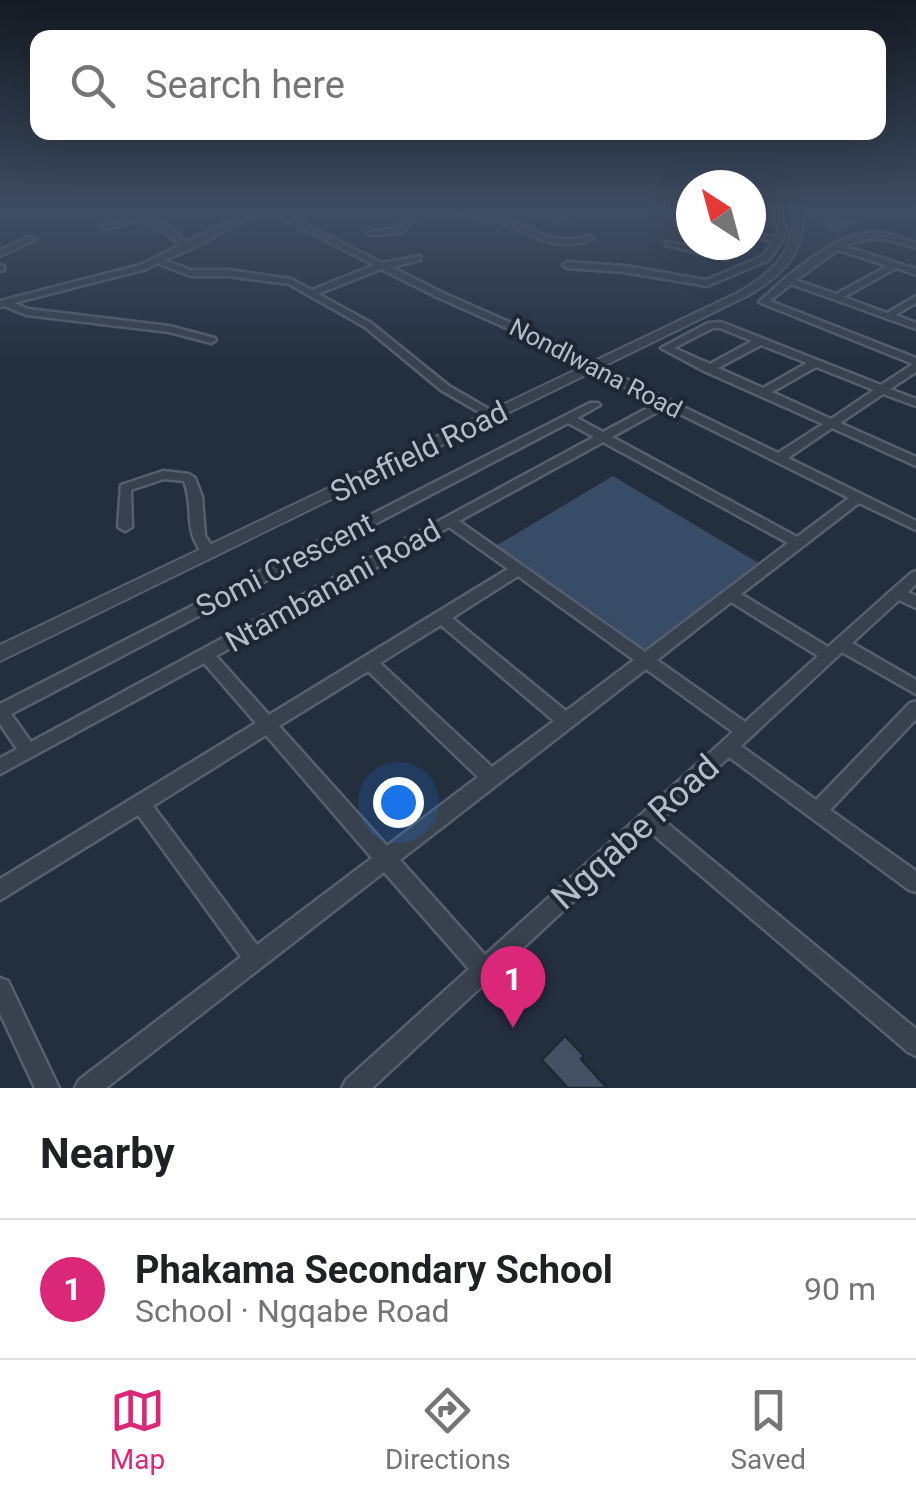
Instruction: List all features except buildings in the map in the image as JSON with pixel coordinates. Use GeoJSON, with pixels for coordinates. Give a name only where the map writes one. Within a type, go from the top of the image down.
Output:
{"type":"FeatureCollection","features":[{"type":"Feature","properties":{"kind":"street"},"geometry":{"type":"LineString","coordinates":[[2,304],[149,264]]}},
{"type":"Feature","properties":{"kind":"street"},"geometry":{"type":"LineString","coordinates":[[166,264],[190,273],[285,280],[368,325],[445,388],[493,416]]}},
{"type":"Feature","properties":{"kind":"street"},"geometry":{"type":"LineString","coordinates":[[309,294],[389,264]]}},
{"type":"Feature","properties":{"kind":"street"},"geometry":{"type":"LineString","coordinates":[[567,264],[632,270],[702,284],[755,264]]}},
{"type":"Feature","properties":{"kind":"street"},"geometry":{"type":"LineString","coordinates":[[745,264],[751,266]]}},
{"type":"Feature","properties":{"kind":"street","name":"Sheffield Road"},"geometry":{"type":"LineString","coordinates":[[0,654],[593,368],[767,279],[781,264]]}},
{"type":"Feature","properties":{"kind":"street"},"geometry":{"type":"LineString","coordinates":[[810,264],[765,304],[916,364]]}},
{"type":"Feature","properties":{"kind":"street"},"geometry":{"type":"LineString","coordinates":[[889,264],[916,272]]}},
{"type":"Feature","properties":{"kind":"street","name":"Nondlwana Road"},"geometry":{"type":"LineString","coordinates":[[383,265],[448,300],[569,352],[593,368],[916,526]]}},
{"type":"Feature","properties":{"kind":"street"},"geometry":{"type":"LineString","coordinates":[[836,298],[896,266]]}},
{"type":"Feature","properties":{"kind":"street"},"geometry":{"type":"LineString","coordinates":[[792,282],[916,326]]}},
{"type":"Feature","properties":{"kind":"street"},"geometry":{"type":"LineString","coordinates":[[888,316],[916,299]]}},
{"type":"Feature","properties":{"kind":"street"},"geometry":{"type":"LineString","coordinates":[[2,304],[26,312],[170,329],[212,340]]}},
{"type":"Feature","properties":{"kind":"street"},"geometry":{"type":"LineString","coordinates":[[915,460],[708,369],[669,351],[667,346],[714,324],[916,403]]}},
{"type":"Feature","properties":{"kind":"street"},"geometry":{"type":"LineString","coordinates":[[708,369],[762,340]]}},
{"type":"Feature","properties":{"kind":"street"},"geometry":{"type":"LineString","coordinates":[[762,393],[816,362]]}},
{"type":"Feature","properties":{"kind":"street"},"geometry":{"type":"LineString","coordinates":[[778,459],[916,364]]}},
{"type":"Feature","properties":{"kind":"street","name":"Ntambanani Road"},"geometry":{"type":"LineString","coordinates":[[0,767],[665,403]]}},
{"type":"Feature","properties":{"kind":"street","name":"Somi Crescent"},"geometry":{"type":"LineString","coordinates":[[28,752],[0,712],[594,405]]}},
{"type":"Feature","properties":{"kind":"street"},"geometry":{"type":"LineString","coordinates":[[568,418],[798,543]]}},
{"type":"Feature","properties":{"kind":"street"},"geometry":{"type":"LineString","coordinates":[[126,527],[125,488],[163,475],[188,478],[195,487],[194,531],[210,553]]}},
{"type":"Feature","properties":{"kind":"street"},"geometry":{"type":"LineString","coordinates":[[86,1088],[858,498]]}},
{"type":"Feature","properties":{"kind":"street"},"geometry":{"type":"LineString","coordinates":[[450,522],[746,731]]}},
{"type":"Feature","properties":{"kind":"street"},"geometry":{"type":"LineString","coordinates":[[0,890],[518,570]]}},
{"type":"Feature","properties":{"kind":"street","name":"Ngqabe Road"},"geometry":{"type":"LineString","coordinates":[[354,1088],[835,649],[907,598],[916,576]]}},
{"type":"Feature","properties":{"kind":"street"},"geometry":{"type":"LineString","coordinates":[[730,594],[916,688]]}},
{"type":"Feature","properties":{"kind":"street"},"geometry":{"type":"LineString","coordinates":[[441,617],[566,721]]}},
{"type":"Feature","properties":{"kind":"street"},"geometry":{"type":"LineString","coordinates":[[206,655],[484,970]]}},
{"type":"Feature","properties":{"kind":"street"},"geometry":{"type":"LineString","coordinates":[[369,662],[491,778]]}},
{"type":"Feature","properties":{"kind":"street"},"geometry":{"type":"LineString","coordinates":[[817,811],[916,708]]}},
{"type":"Feature","properties":{"kind":"street"},"geometry":{"type":"LineString","coordinates":[[728,746],[916,883]]}},
{"type":"Feature","properties":{"kind":"street"},"geometry":{"type":"LineString","coordinates":[[140,802],[254,958]]}},
{"type":"Feature","properties":{"kind":"street"},"geometry":{"type":"LineString","coordinates":[[649,818],[916,1044]]}},
{"type":"Feature","properties":{"kind":"street"},"geometry":{"type":"LineString","coordinates":[[0,989],[6,1020],[47,1088]]}},
{"type":"Feature","properties":{"kind":"water"},"geometry":{"type":"Polygon","coordinates":[[[613,476],[762,565],[653,649],[638,648],[494,547],[613,476]]]}},
{"type":"Feature","properties":{"kind":"place","name":"Phakama Secondary School"},"geometry":{"type":"Point","coordinates":[513,1028]}}]}
